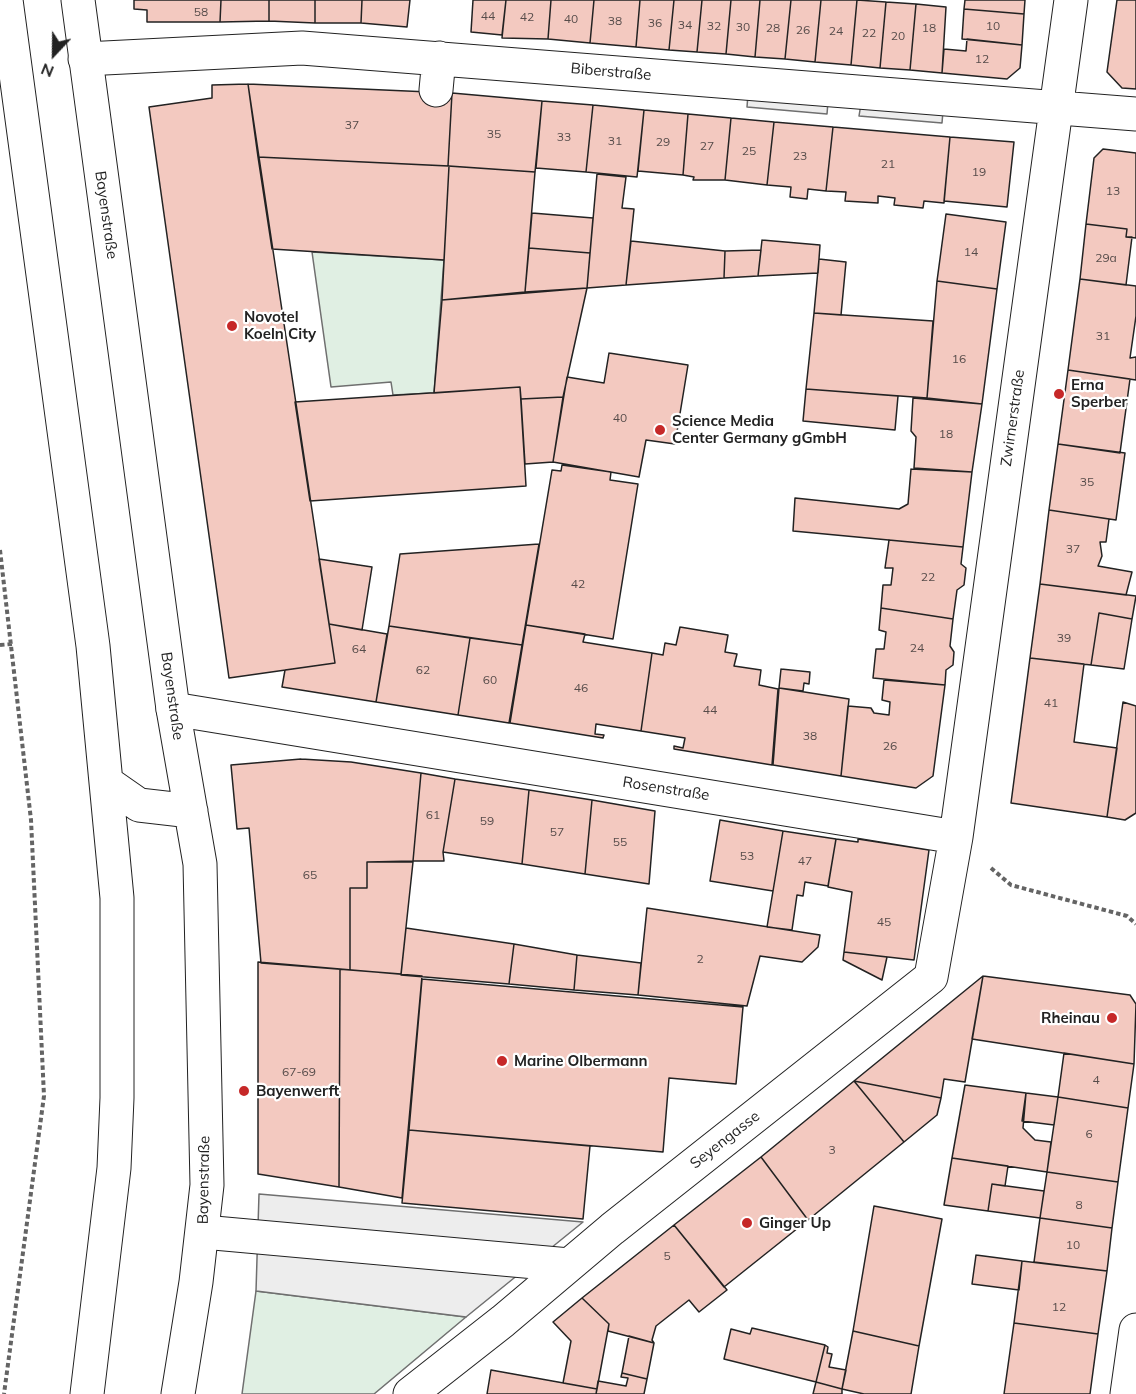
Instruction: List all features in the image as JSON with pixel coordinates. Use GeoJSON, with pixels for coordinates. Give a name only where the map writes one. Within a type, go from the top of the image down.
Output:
{"type":"FeatureCollection","features":[{"type":"Feature","properties":{"kind":"street"},"geometry":{"type":"LineString","coordinates":[[6,0],[92,634],[117,898],[117,1098],[114,1168],[87,1394]]}},
{"type":"Feature","properties":{"kind":"street","name":"Bayenstraße"},"geometry":{"type":"LineString","coordinates":[[78,0],[173,709],[200,864],[207,1185],[203,1232],[178,1394]]}},
{"type":"Feature","properties":{"kind":"street","name":"Zwirnerstraße"},"geometry":{"type":"LineString","coordinates":[[956,837],[1071,0]]}},
{"type":"Feature","properties":{"kind":"street","name":"Biberstraße"},"geometry":{"type":"LineString","coordinates":[[85,59],[302,48],[1136,114]]}},
{"type":"Feature","properties":{"kind":"street"},"geometry":{"type":"LineString","coordinates":[[436,90],[439,58]]}},
{"type":"Feature","properties":{"kind":"street","name":"Rosenstraße"},"geometry":{"type":"LineString","coordinates":[[173,709],[956,837]]}},
{"type":"Feature","properties":{"kind":"street"},"geometry":{"type":"LineString","coordinates":[[106,782],[139,805],[191,811]]}},
{"type":"Feature","properties":{"kind":"street","name":"Seyengasse"},"geometry":{"type":"LineString","coordinates":[[410,1394],[931,977],[956,837]]}},
{"type":"Feature","properties":{"kind":"street"},"geometry":{"type":"LineString","coordinates":[[203,1232],[569,1265]]}},
{"type":"Feature","properties":{"kind":"street"},"geometry":{"type":"LineString","coordinates":[[1127,1394],[1136,1330]]}},
{"type":"Feature","properties":{"kind":"path"},"geometry":{"type":"LineString","coordinates":[[0,550],[32,820],[44,1096],[4,1394]]}},
{"type":"Feature","properties":{"kind":"path"},"geometry":{"type":"LineString","coordinates":[[0,645],[12,644]]}},
{"type":"Feature","properties":{"kind":"path"},"geometry":{"type":"LineString","coordinates":[[956,837],[1011,885],[1127,916],[1136,924]]}},
{"type":"Feature","properties":{"kind":"green space"},"geometry":{"type":"Polygon","coordinates":[[[312,252],[444,260],[434,393],[393,395],[391,382],[331,387],[312,252]]]}},
{"type":"Feature","properties":{"kind":"green space"},"geometry":{"type":"Polygon","coordinates":[[[256,1291],[466,1317],[374,1394],[242,1394],[256,1291]]]}},
{"type":"Feature","properties":{"kind":"shaded area"},"geometry":{"type":"Polygon","coordinates":[[[748,94],[828,102],[827,114],[747,107],[748,94]]]}},
{"type":"Feature","properties":{"kind":"shaded area"},"geometry":{"type":"Polygon","coordinates":[[[861,104],[943,111],[942,123],[859,116],[861,104]]]}},
{"type":"Feature","properties":{"kind":"shaded area"},"geometry":{"type":"Polygon","coordinates":[[[259,1194],[583,1222],[466,1317],[256,1291],[259,1194]]]}},
{"type":"Feature","properties":{"kind":"building"},"geometry":{"type":"Polygon","coordinates":[[[134,0],[221,0],[220,22],[147,22],[147,10],[134,9],[134,0]]]}},
{"type":"Feature","properties":{"kind":"building"},"geometry":{"type":"Polygon","coordinates":[[[221,0],[269,0],[269,21],[220,22],[221,0]]]}},
{"type":"Feature","properties":{"kind":"building"},"geometry":{"type":"Polygon","coordinates":[[[269,0],[315,0],[315,23],[269,21],[269,0]]]}},
{"type":"Feature","properties":{"kind":"building"},"geometry":{"type":"Polygon","coordinates":[[[315,0],[362,0],[361,23],[315,23],[315,0]]]}},
{"type":"Feature","properties":{"kind":"building"},"geometry":{"type":"Polygon","coordinates":[[[362,0],[410,0],[407,27],[361,23],[362,0]]]}},
{"type":"Feature","properties":{"kind":"building"},"geometry":{"type":"Polygon","coordinates":[[[473,0],[506,0],[502,35],[471,32],[473,0]]]}},
{"type":"Feature","properties":{"kind":"building"},"geometry":{"type":"Polygon","coordinates":[[[506,0],[551,0],[548,39],[502,38],[506,0]]]}},
{"type":"Feature","properties":{"kind":"building"},"geometry":{"type":"Polygon","coordinates":[[[551,0],[594,0],[590,43],[548,39],[551,0]]]}},
{"type":"Feature","properties":{"kind":"building"},"geometry":{"type":"Polygon","coordinates":[[[594,0],[640,0],[636,47],[590,43],[594,0]]]}},
{"type":"Feature","properties":{"kind":"building"},"geometry":{"type":"Polygon","coordinates":[[[640,0],[674,0],[669,50],[636,47],[640,0]]]}},
{"type":"Feature","properties":{"kind":"building"},"geometry":{"type":"Polygon","coordinates":[[[674,0],[702,0],[697,52],[669,50],[674,0]]]}},
{"type":"Feature","properties":{"kind":"building"},"geometry":{"type":"Polygon","coordinates":[[[702,0],[731,0],[726,54],[697,52],[702,0]]]}},
{"type":"Feature","properties":{"kind":"building"},"geometry":{"type":"Polygon","coordinates":[[[731,0],[760,0],[755,57],[726,54],[731,0]]]}},
{"type":"Feature","properties":{"kind":"building"},"geometry":{"type":"Polygon","coordinates":[[[760,0],[791,0],[785,59],[755,57],[760,0]]]}},
{"type":"Feature","properties":{"kind":"building"},"geometry":{"type":"Polygon","coordinates":[[[791,0],[821,0],[815,62],[785,59],[791,0]]]}},
{"type":"Feature","properties":{"kind":"building"},"geometry":{"type":"Polygon","coordinates":[[[821,0],[857,0],[851,65],[815,62],[821,0]]]}},
{"type":"Feature","properties":{"kind":"building"},"geometry":{"type":"Polygon","coordinates":[[[857,0],[886,2],[880,68],[851,65],[857,0]]]}},
{"type":"Feature","properties":{"kind":"building"},"geometry":{"type":"Polygon","coordinates":[[[965,0],[1025,0],[1024,14],[964,9],[965,0]]]}},
{"type":"Feature","properties":{"kind":"building"},"geometry":{"type":"Polygon","coordinates":[[[1117,0],[1136,0],[1136,89],[1122,88],[1107,72],[1117,0]]]}},
{"type":"Feature","properties":{"kind":"building"},"geometry":{"type":"Polygon","coordinates":[[[886,2],[916,4],[910,70],[880,68],[886,2]]]}},
{"type":"Feature","properties":{"kind":"building"},"geometry":{"type":"Polygon","coordinates":[[[916,4],[946,7],[942,73],[910,70],[916,4]]]}},
{"type":"Feature","properties":{"kind":"building"},"geometry":{"type":"Polygon","coordinates":[[[964,9],[1024,14],[1022,45],[962,39],[964,9]]]}},
{"type":"Feature","properties":{"kind":"building"},"geometry":{"type":"Polygon","coordinates":[[[967,39],[1022,45],[1020,68],[1007,79],[942,73],[944,49],[966,51],[967,39]]]}},
{"type":"Feature","properties":{"kind":"building"},"geometry":{"type":"Polygon","coordinates":[[[248,84],[452,93],[448,166],[258,157],[248,84]]]}},
{"type":"Feature","properties":{"kind":"building","name":"Novotel Koeln City"},"geometry":{"type":"Polygon","coordinates":[[[248,84],[335,663],[229,678],[149,107],[212,98],[212,85],[248,84]]]}},
{"type":"Feature","properties":{"kind":"building"},"geometry":{"type":"Polygon","coordinates":[[[452,93],[542,101],[535,172],[448,166],[452,93]]]}},
{"type":"Feature","properties":{"kind":"building"},"geometry":{"type":"Polygon","coordinates":[[[542,101],[593,105],[586,172],[536,168],[542,101]]]}},
{"type":"Feature","properties":{"kind":"building"},"geometry":{"type":"Polygon","coordinates":[[[593,105],[644,110],[637,177],[586,172],[593,105]]]}},
{"type":"Feature","properties":{"kind":"building"},"geometry":{"type":"Polygon","coordinates":[[[644,110],[688,114],[683,175],[638,171],[644,110]]]}},
{"type":"Feature","properties":{"kind":"building"},"geometry":{"type":"Polygon","coordinates":[[[688,114],[731,118],[725,180],[693,180],[694,177],[683,175],[688,114]]]}},
{"type":"Feature","properties":{"kind":"building"},"geometry":{"type":"Polygon","coordinates":[[[731,118],[774,122],[767,185],[725,180],[731,118]]]}},
{"type":"Feature","properties":{"kind":"building"},"geometry":{"type":"Polygon","coordinates":[[[774,122],[833,127],[826,191],[808,189],[807,199],[790,197],[791,187],[767,185],[774,122]]]}},
{"type":"Feature","properties":{"kind":"building"},"geometry":{"type":"Polygon","coordinates":[[[833,127],[950,137],[944,203],[924,201],[923,208],[894,205],[895,198],[878,196],[878,203],[845,201],[846,192],[826,191],[833,127]]]}},
{"type":"Feature","properties":{"kind":"building"},"geometry":{"type":"Polygon","coordinates":[[[950,137],[1014,142],[1007,207],[944,201],[950,137]]]}},
{"type":"Feature","properties":{"kind":"building"},"geometry":{"type":"Polygon","coordinates":[[[1103,149],[1136,153],[1136,238],[1126,237],[1127,229],[1086,224],[1094,158],[1103,149]]]}},
{"type":"Feature","properties":{"kind":"building"},"geometry":{"type":"Polygon","coordinates":[[[258,157],[449,166],[444,260],[272,249],[258,157]]]}},
{"type":"Feature","properties":{"kind":"building"},"geometry":{"type":"Polygon","coordinates":[[[449,166],[535,172],[525,292],[442,300],[449,166]]]}},
{"type":"Feature","properties":{"kind":"building"},"geometry":{"type":"Polygon","coordinates":[[[597,174],[626,177],[622,208],[634,209],[626,285],[587,288],[597,174]]]}},
{"type":"Feature","properties":{"kind":"building"},"geometry":{"type":"Polygon","coordinates":[[[532,213],[593,218],[590,253],[529,248],[532,213]]]}},
{"type":"Feature","properties":{"kind":"building"},"geometry":{"type":"Polygon","coordinates":[[[946,214],[1006,222],[997,289],[937,281],[946,214]]]}},
{"type":"Feature","properties":{"kind":"building"},"geometry":{"type":"Polygon","coordinates":[[[1086,224],[1127,229],[1126,237],[1132,237],[1126,285],[1080,279],[1086,224]]]}},
{"type":"Feature","properties":{"kind":"building"},"geometry":{"type":"Polygon","coordinates":[[[762,240],[820,245],[818,273],[758,276],[762,240]]]}},
{"type":"Feature","properties":{"kind":"building"},"geometry":{"type":"Polygon","coordinates":[[[631,241],[725,251],[724,278],[626,285],[631,241]]]}},
{"type":"Feature","properties":{"kind":"building"},"geometry":{"type":"Polygon","coordinates":[[[529,248],[590,253],[587,288],[525,292],[529,248]]]}},
{"type":"Feature","properties":{"kind":"building"},"geometry":{"type":"Polygon","coordinates":[[[761,250],[758,276],[724,278],[725,251],[761,250]]]}},
{"type":"Feature","properties":{"kind":"building"},"geometry":{"type":"Polygon","coordinates":[[[819,259],[846,262],[841,315],[814,313],[819,259]]]}},
{"type":"Feature","properties":{"kind":"building"},"geometry":{"type":"Polygon","coordinates":[[[1080,279],[1136,286],[1136,316],[1130,358],[1136,357],[1136,380],[1068,370],[1080,279]]]}},
{"type":"Feature","properties":{"kind":"building"},"geometry":{"type":"Polygon","coordinates":[[[937,281],[997,289],[982,404],[927,398],[937,281]]]}},
{"type":"Feature","properties":{"kind":"building"},"geometry":{"type":"Polygon","coordinates":[[[587,288],[563,397],[521,399],[520,387],[434,393],[442,300],[587,288]]]}},
{"type":"Feature","properties":{"kind":"building"},"geometry":{"type":"Polygon","coordinates":[[[814,313],[933,321],[927,398],[806,389],[814,313]]]}},
{"type":"Feature","properties":{"kind":"building"},"geometry":{"type":"Polygon","coordinates":[[[609,353],[688,365],[675,444],[646,440],[639,477],[553,462],[567,377],[604,383],[609,353]]]}},
{"type":"Feature","properties":{"kind":"building"},"geometry":{"type":"Polygon","coordinates":[[[1068,370],[1130,379],[1120,453],[1058,444],[1068,370]]]}},
{"type":"Feature","properties":{"kind":"building"},"geometry":{"type":"Polygon","coordinates":[[[520,387],[526,486],[310,501],[295,402],[520,387]]]}},
{"type":"Feature","properties":{"kind":"building"},"geometry":{"type":"Polygon","coordinates":[[[806,389],[898,396],[895,430],[803,421],[806,389]]]}},
{"type":"Feature","properties":{"kind":"building"},"geometry":{"type":"Polygon","coordinates":[[[563,397],[553,462],[525,464],[521,399],[563,397]]]}},
{"type":"Feature","properties":{"kind":"building"},"geometry":{"type":"Polygon","coordinates":[[[913,398],[982,404],[972,472],[914,468],[916,437],[911,431],[913,398]]]}},
{"type":"Feature","properties":{"kind":"building"},"geometry":{"type":"Polygon","coordinates":[[[1058,444],[1125,453],[1116,520],[1049,510],[1058,444]]]}},
{"type":"Feature","properties":{"kind":"building"},"geometry":{"type":"Polygon","coordinates":[[[562,465],[611,472],[610,480],[638,484],[613,639],[526,625],[552,470],[561,471],[562,465]]]}},
{"type":"Feature","properties":{"kind":"building"},"geometry":{"type":"Polygon","coordinates":[[[911,469],[972,472],[963,547],[793,531],[795,498],[899,509],[908,504],[911,469]]]}},
{"type":"Feature","properties":{"kind":"building"},"geometry":{"type":"Polygon","coordinates":[[[1049,510],[1109,519],[1106,542],[1100,542],[1102,556],[1098,566],[1132,572],[1126,595],[1040,584],[1049,510]]]}},
{"type":"Feature","properties":{"kind":"building"},"geometry":{"type":"Polygon","coordinates":[[[889,540],[963,547],[961,564],[966,568],[964,585],[957,590],[953,619],[881,608],[883,585],[891,585],[893,568],[885,568],[889,540]]]}},
{"type":"Feature","properties":{"kind":"building"},"geometry":{"type":"Polygon","coordinates":[[[539,544],[522,645],[389,626],[400,554],[539,544]]]}},
{"type":"Feature","properties":{"kind":"building"},"geometry":{"type":"Polygon","coordinates":[[[319,559],[372,567],[362,630],[329,624],[319,559]]]}},
{"type":"Feature","properties":{"kind":"building"},"geometry":{"type":"Polygon","coordinates":[[[1040,584],[1136,596],[1132,619],[1099,613],[1091,665],[1030,658],[1040,584]]]}},
{"type":"Feature","properties":{"kind":"building"},"geometry":{"type":"Polygon","coordinates":[[[881,608],[953,619],[950,646],[954,652],[953,665],[946,670],[945,685],[873,678],[876,649],[884,649],[886,632],[879,630],[881,608]]]}},
{"type":"Feature","properties":{"kind":"building"},"geometry":{"type":"Polygon","coordinates":[[[1099,613],[1132,619],[1124,669],[1091,665],[1099,613]]]}},
{"type":"Feature","properties":{"kind":"building"},"geometry":{"type":"Polygon","coordinates":[[[329,624],[387,634],[376,702],[282,687],[285,670],[335,663],[329,624]]]}},
{"type":"Feature","properties":{"kind":"building"},"geometry":{"type":"Polygon","coordinates":[[[526,625],[585,634],[583,642],[652,653],[641,731],[596,724],[595,734],[604,735],[603,738],[510,723],[526,625]]]}},
{"type":"Feature","properties":{"kind":"building"},"geometry":{"type":"Polygon","coordinates":[[[389,626],[470,638],[458,715],[376,702],[389,626]]]}},
{"type":"Feature","properties":{"kind":"building"},"geometry":{"type":"Polygon","coordinates":[[[680,627],[728,635],[725,652],[737,654],[734,666],[761,670],[759,685],[778,689],[772,765],[674,749],[674,746],[683,748],[685,738],[641,731],[652,653],[663,655],[665,643],[676,645],[680,627]]]}},
{"type":"Feature","properties":{"kind":"building"},"geometry":{"type":"Polygon","coordinates":[[[470,638],[522,645],[509,723],[458,715],[470,638]]]}},
{"type":"Feature","properties":{"kind":"building"},"geometry":{"type":"Polygon","coordinates":[[[1030,658],[1084,664],[1074,742],[1117,748],[1107,817],[1011,803],[1030,658]]]}},
{"type":"Feature","properties":{"kind":"building"},"geometry":{"type":"Polygon","coordinates":[[[781,669],[810,672],[809,684],[804,683],[803,691],[779,688],[781,669]]]}},
{"type":"Feature","properties":{"kind":"building"},"geometry":{"type":"Polygon","coordinates":[[[884,680],[945,685],[933,776],[916,788],[841,776],[848,706],[871,708],[874,713],[889,715],[890,702],[882,700],[884,680]]]}},
{"type":"Feature","properties":{"kind":"building"},"geometry":{"type":"Polygon","coordinates":[[[779,688],[849,699],[841,776],[773,765],[779,688]]]}},
{"type":"Feature","properties":{"kind":"building"},"geometry":{"type":"Polygon","coordinates":[[[1123,702],[1136,706],[1136,813],[1125,820],[1107,817],[1123,702]]]}},
{"type":"Feature","properties":{"kind":"building"},"geometry":{"type":"Polygon","coordinates":[[[301,759],[351,762],[421,773],[413,861],[367,862],[367,888],[350,888],[350,970],[261,963],[249,828],[237,829],[231,765],[301,759]]]}},
{"type":"Feature","properties":{"kind":"building"},"geometry":{"type":"Polygon","coordinates":[[[421,773],[455,779],[443,852],[444,861],[413,861],[421,773]]]}},
{"type":"Feature","properties":{"kind":"building"},"geometry":{"type":"Polygon","coordinates":[[[455,779],[529,790],[522,864],[443,852],[455,779]]]}},
{"type":"Feature","properties":{"kind":"building"},"geometry":{"type":"Polygon","coordinates":[[[529,790],[592,800],[585,874],[522,864],[529,790]]]}},
{"type":"Feature","properties":{"kind":"building"},"geometry":{"type":"Polygon","coordinates":[[[592,800],[655,811],[649,884],[585,874],[592,800]]]}},
{"type":"Feature","properties":{"kind":"building"},"geometry":{"type":"Polygon","coordinates":[[[720,820],[783,831],[773,891],[710,881],[720,820]]]}},
{"type":"Feature","properties":{"kind":"building"},"geometry":{"type":"Polygon","coordinates":[[[783,831],[836,839],[828,886],[805,882],[803,896],[797,895],[792,930],[767,927],[783,831]]]}},
{"type":"Feature","properties":{"kind":"building"},"geometry":{"type":"Polygon","coordinates":[[[836,839],[858,842],[858,839],[929,850],[914,960],[844,952],[852,892],[828,887],[836,839]]]}},
{"type":"Feature","properties":{"kind":"building"},"geometry":{"type":"Polygon","coordinates":[[[367,862],[413,862],[401,974],[350,970],[350,888],[367,888],[367,862]]]}},
{"type":"Feature","properties":{"kind":"building"},"geometry":{"type":"Polygon","coordinates":[[[647,908],[820,935],[818,947],[802,962],[760,956],[747,1006],[638,995],[647,908]]]}},
{"type":"Feature","properties":{"kind":"building"},"geometry":{"type":"Polygon","coordinates":[[[406,928],[514,944],[509,984],[401,975],[406,928]]]}},
{"type":"Feature","properties":{"kind":"building"},"geometry":{"type":"Polygon","coordinates":[[[514,944],[577,955],[574,990],[509,984],[514,944]]]}},
{"type":"Feature","properties":{"kind":"building"},"geometry":{"type":"Polygon","coordinates":[[[844,952],[887,957],[882,980],[843,960],[844,952]]]}},
{"type":"Feature","properties":{"kind":"building"},"geometry":{"type":"Polygon","coordinates":[[[577,955],[641,963],[638,995],[574,990],[577,955]]]}},
{"type":"Feature","properties":{"kind":"building"},"geometry":{"type":"Polygon","coordinates":[[[258,962],[340,969],[339,1187],[258,1174],[258,962]]]}},
{"type":"Feature","properties":{"kind":"building"},"geometry":{"type":"Polygon","coordinates":[[[340,969],[422,976],[402,1198],[339,1187],[340,969]]]}},
{"type":"Feature","properties":{"kind":"building"},"geometry":{"type":"Polygon","coordinates":[[[983,976],[965,1082],[944,1079],[941,1098],[854,1081],[983,976]]]}},
{"type":"Feature","properties":{"kind":"building"},"geometry":{"type":"Polygon","coordinates":[[[983,976],[1130,995],[1136,1004],[1134,1064],[972,1039],[983,976]]]}},
{"type":"Feature","properties":{"kind":"building"},"geometry":{"type":"Polygon","coordinates":[[[422,979],[743,1007],[736,1084],[669,1078],[663,1152],[409,1130],[422,979]]]}},
{"type":"Feature","properties":{"kind":"building"},"geometry":{"type":"Polygon","coordinates":[[[1064,1053],[1134,1064],[1128,1108],[1058,1097],[1064,1053]]]}},
{"type":"Feature","properties":{"kind":"building"},"geometry":{"type":"Polygon","coordinates":[[[854,1081],[941,1098],[937,1115],[904,1142],[854,1081]]]}},
{"type":"Feature","properties":{"kind":"building"},"geometry":{"type":"Polygon","coordinates":[[[854,1081],[904,1142],[808,1220],[761,1157],[854,1081]]]}},
{"type":"Feature","properties":{"kind":"building"},"geometry":{"type":"Polygon","coordinates":[[[965,1085],[1026,1093],[1023,1128],[1035,1140],[1051,1142],[1047,1172],[952,1158],[965,1085]]]}},
{"type":"Feature","properties":{"kind":"building"},"geometry":{"type":"Polygon","coordinates":[[[1026,1093],[1058,1097],[1054,1125],[1022,1121],[1026,1093]]]}},
{"type":"Feature","properties":{"kind":"building"},"geometry":{"type":"Polygon","coordinates":[[[1058,1097],[1128,1108],[1118,1182],[1047,1172],[1058,1097]]]}},
{"type":"Feature","properties":{"kind":"building"},"geometry":{"type":"Polygon","coordinates":[[[409,1130],[590,1146],[583,1219],[402,1203],[409,1130]]]}},
{"type":"Feature","properties":{"kind":"building"},"geometry":{"type":"Polygon","coordinates":[[[761,1157],[808,1220],[724,1287],[674,1225],[761,1157]]]}},
{"type":"Feature","properties":{"kind":"building"},"geometry":{"type":"Polygon","coordinates":[[[952,1158],[1008,1166],[1005,1186],[992,1184],[988,1211],[944,1205],[952,1158]]]}},
{"type":"Feature","properties":{"kind":"building"},"geometry":{"type":"Polygon","coordinates":[[[1047,1172],[1118,1182],[1112,1228],[1040,1218],[1047,1172]]]}},
{"type":"Feature","properties":{"kind":"building"},"geometry":{"type":"Polygon","coordinates":[[[992,1184],[1044,1191],[1040,1218],[988,1211],[992,1184]]]}},
{"type":"Feature","properties":{"kind":"building"},"geometry":{"type":"Polygon","coordinates":[[[874,1206],[942,1219],[919,1346],[853,1331],[874,1206]]]}},
{"type":"Feature","properties":{"kind":"building"},"geometry":{"type":"Polygon","coordinates":[[[1040,1218],[1112,1228],[1107,1271],[1034,1262],[1040,1218]]]}},
{"type":"Feature","properties":{"kind":"building"},"geometry":{"type":"Polygon","coordinates":[[[674,1225],[727,1290],[699,1312],[689,1300],[656,1326],[652,1340],[654,1343],[608,1331],[609,1324],[582,1298],[674,1225]]]}},
{"type":"Feature","properties":{"kind":"building"},"geometry":{"type":"Polygon","coordinates":[[[976,1255],[1022,1261],[1019,1290],[972,1284],[976,1255]]]}},
{"type":"Feature","properties":{"kind":"building"},"geometry":{"type":"Polygon","coordinates":[[[1022,1261],[1107,1271],[1098,1334],[1014,1323],[1022,1261]]]}},
{"type":"Feature","properties":{"kind":"building"},"geometry":{"type":"Polygon","coordinates":[[[582,1298],[609,1324],[597,1389],[563,1383],[571,1341],[553,1322],[582,1298]]]}},
{"type":"Feature","properties":{"kind":"building"},"geometry":{"type":"Polygon","coordinates":[[[1014,1323],[1098,1334],[1090,1394],[1004,1394],[1014,1323]]]}},
{"type":"Feature","properties":{"kind":"building"},"geometry":{"type":"Polygon","coordinates":[[[752,1328],[825,1345],[816,1382],[724,1359],[731,1329],[750,1334],[752,1328]]]}},
{"type":"Feature","properties":{"kind":"building"},"geometry":{"type":"Polygon","coordinates":[[[853,1331],[919,1346],[911,1394],[864,1394],[842,1389],[853,1331]]]}},
{"type":"Feature","properties":{"kind":"building"},"geometry":{"type":"Polygon","coordinates":[[[629,1336],[654,1343],[647,1379],[622,1373],[629,1336]]]}},
{"type":"Feature","properties":{"kind":"building"},"geometry":{"type":"Polygon","coordinates":[[[825,1345],[828,1347],[827,1353],[832,1354],[829,1367],[846,1370],[842,1389],[816,1382],[825,1345]]]}},
{"type":"Feature","properties":{"kind":"building"},"geometry":{"type":"Polygon","coordinates":[[[491,1370],[597,1389],[596,1394],[487,1394],[491,1370]]]}},
{"type":"Feature","properties":{"kind":"building"},"geometry":{"type":"Polygon","coordinates":[[[622,1373],[647,1379],[644,1394],[596,1394],[598,1381],[626,1386],[628,1378],[621,1377],[622,1373]]]}},
{"type":"Feature","properties":{"kind":"building"},"geometry":{"type":"Polygon","coordinates":[[[816,1382],[842,1389],[842,1394],[813,1394],[816,1382]]]}},
{"type":"Feature","properties":{"kind":"place","name":"Novotel Koeln City"},"geometry":{"type":"Point","coordinates":[232,326]}},
{"type":"Feature","properties":{"kind":"place","name":"Erna Sperber"},"geometry":{"type":"Point","coordinates":[1059,394]}},
{"type":"Feature","properties":{"kind":"place","name":"Science Media Center Germany gGmbH"},"geometry":{"type":"Point","coordinates":[660,430]}},
{"type":"Feature","properties":{"kind":"place","name":"Rheinau"},"geometry":{"type":"Point","coordinates":[1112,1018]}},
{"type":"Feature","properties":{"kind":"place","name":"Marine Olbermann"},"geometry":{"type":"Point","coordinates":[502,1061]}},
{"type":"Feature","properties":{"kind":"place","name":"Bayenwerft"},"geometry":{"type":"Point","coordinates":[244,1091]}},
{"type":"Feature","properties":{"kind":"place","name":"Ginger Up"},"geometry":{"type":"Point","coordinates":[747,1223]}}]}
